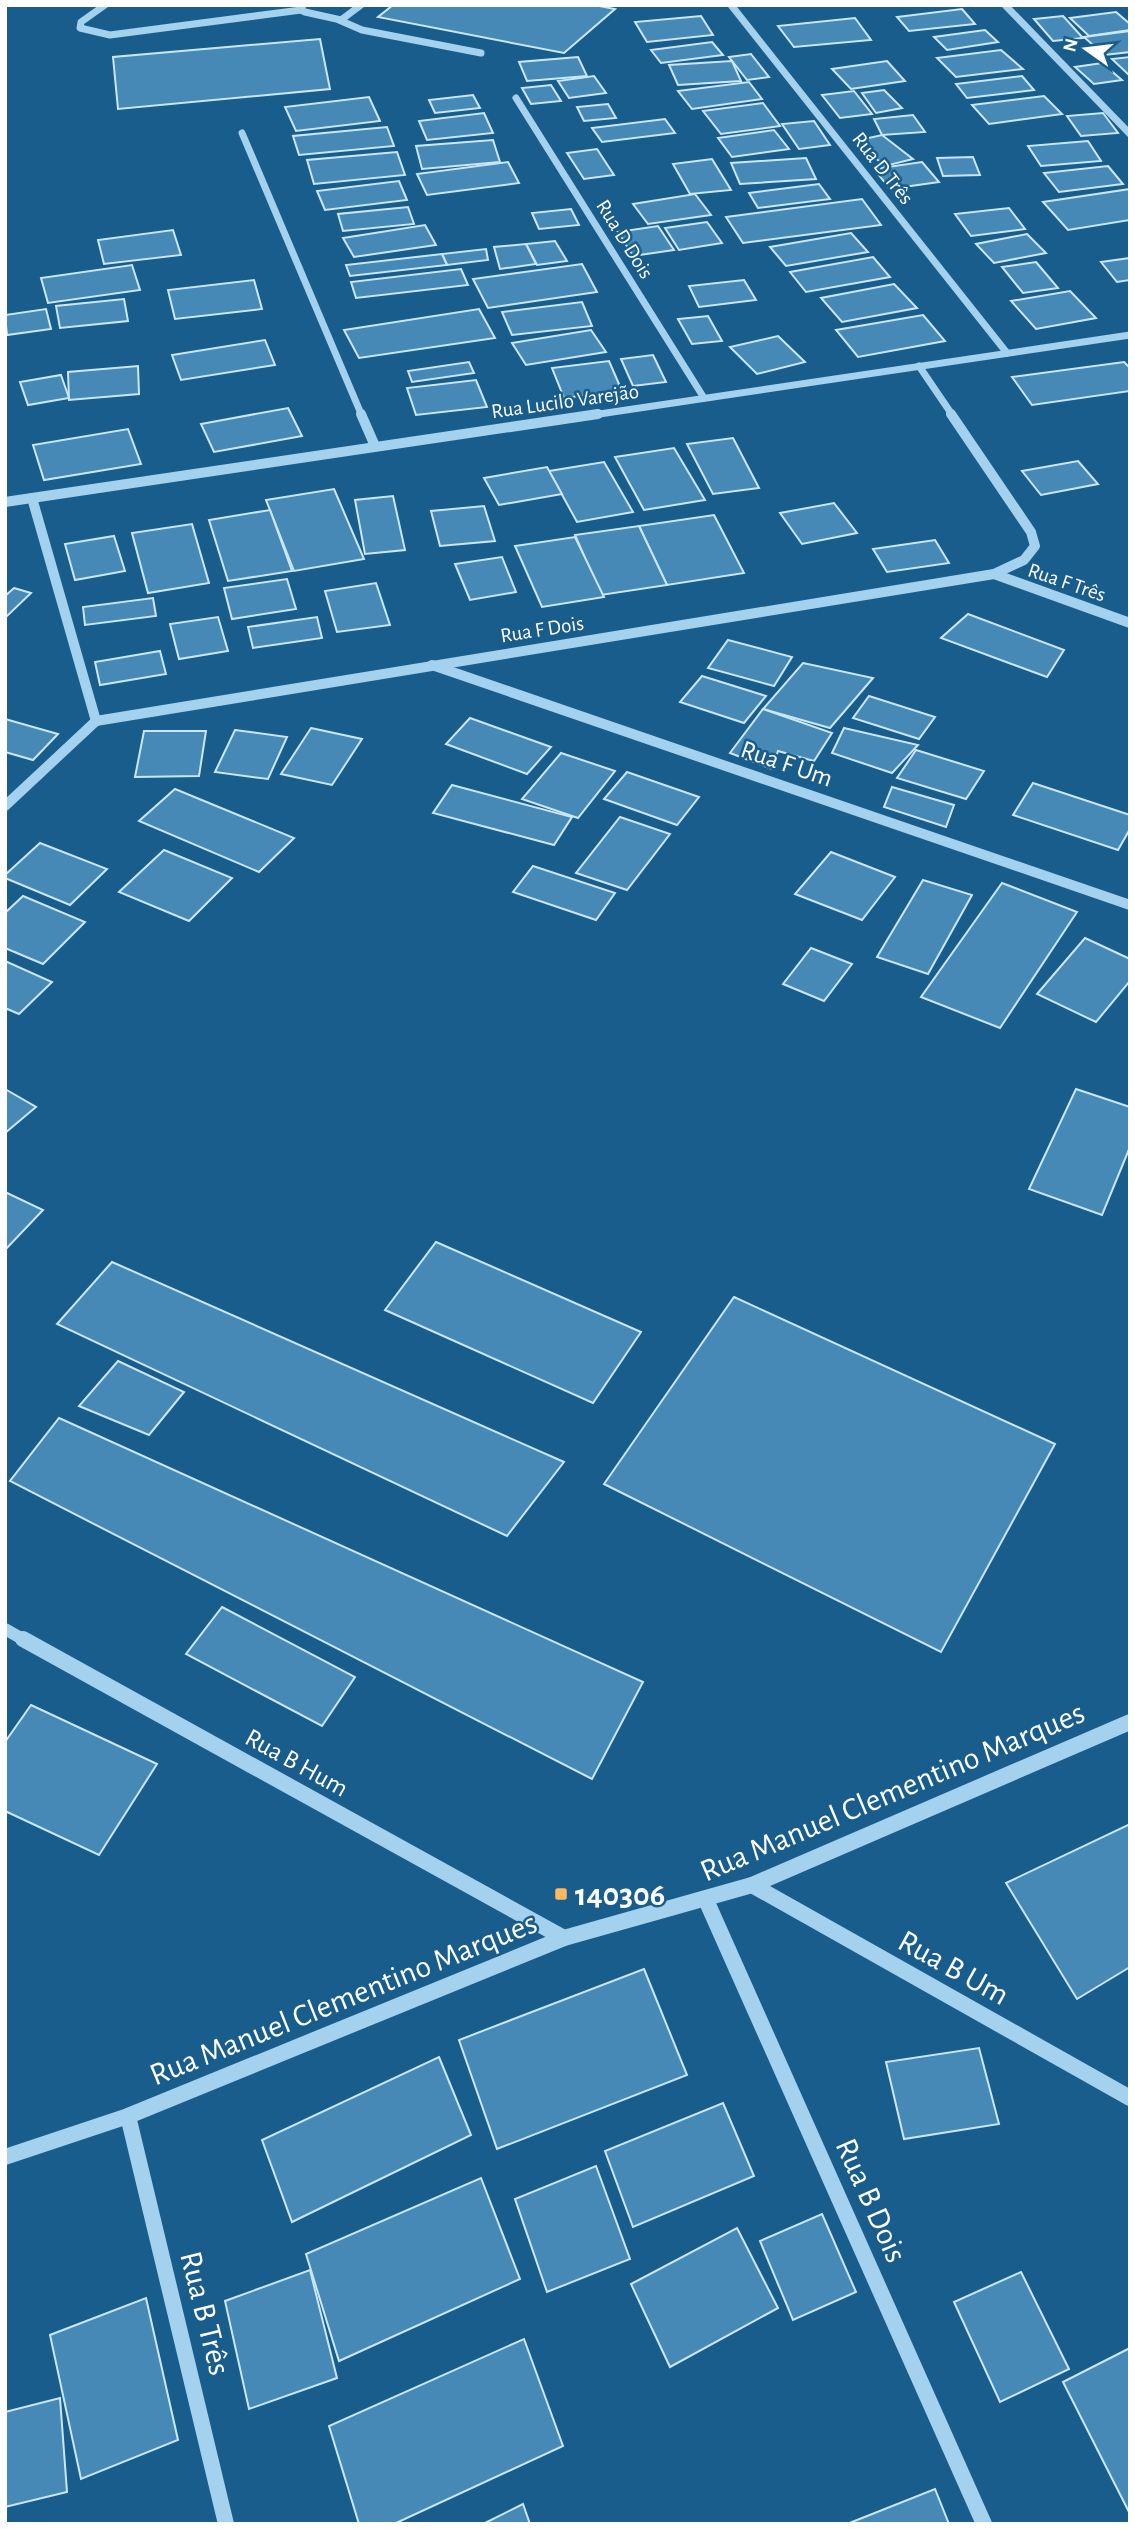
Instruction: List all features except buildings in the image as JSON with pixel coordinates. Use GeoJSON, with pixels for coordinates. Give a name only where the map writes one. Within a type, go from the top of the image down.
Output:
{"type":"FeatureCollection","features":[{"type":"Feature","properties":{"kind":"street"},"geometry":{"type":"LineString","coordinates":[[105,5],[81,22],[80,28],[110,35],[302,8],[339,19],[362,30],[481,52]]}},
{"type":"Feature","properties":{"kind":"street"},"geometry":{"type":"LineString","coordinates":[[339,19],[361,5]]}},
{"type":"Feature","properties":{"kind":"street","name":"Rua D Três"},"geometry":{"type":"LineString","coordinates":[[731,5],[1007,353]]}},
{"type":"Feature","properties":{"kind":"street"},"geometry":{"type":"LineString","coordinates":[[1005,5],[1130,134]]}},
{"type":"Feature","properties":{"kind":"street","name":"Rua D Dois"},"geometry":{"type":"LineString","coordinates":[[516,98],[704,398]]}},
{"type":"Feature","properties":{"kind":"street"},"geometry":{"type":"LineString","coordinates":[[242,133],[375,446]]}},
{"type":"Feature","properties":{"kind":"street","name":"Rua Lucilo Varejão"},"geometry":{"type":"LineString","coordinates":[[5,502],[1130,335]]}},
{"type":"Feature","properties":{"kind":"street"},"geometry":{"type":"LineString","coordinates":[[919,366],[1031,532],[1035,546],[1030,554],[993,574]]}},
{"type":"Feature","properties":{"kind":"street"},"geometry":{"type":"LineString","coordinates":[[5,806],[96,721],[32,498]]}},
{"type":"Feature","properties":{"kind":"street","name":"Rua F Três"},"geometry":{"type":"LineString","coordinates":[[993,574],[1130,623]]}},
{"type":"Feature","properties":{"kind":"street","name":"Rua F Dois"},"geometry":{"type":"LineString","coordinates":[[96,721],[430,664],[993,574]]}},
{"type":"Feature","properties":{"kind":"street","name":"Rua F Um"},"geometry":{"type":"LineString","coordinates":[[430,664],[1130,905]]}},
{"type":"Feature","properties":{"kind":"street","name":"Rua B Hum"},"geometry":{"type":"LineString","coordinates":[[5,1629],[564,1938]]}},
{"type":"Feature","properties":{"kind":"street","name":"Rua Manuel Clementino Marques"},"geometry":{"type":"LineString","coordinates":[[5,2157],[128,2116],[564,1938],[752,1885],[1130,1722]]}},
{"type":"Feature","properties":{"kind":"street","name":"Rua B Um"},"geometry":{"type":"LineString","coordinates":[[752,1885],[1130,2098]]}},
{"type":"Feature","properties":{"kind":"street","name":"Rua B Dois"},"geometry":{"type":"LineString","coordinates":[[706,1900],[984,2524]]}},
{"type":"Feature","properties":{"kind":"street","name":"Rua B Três"},"geometry":{"type":"LineString","coordinates":[[128,2116],[226,2524]]}},
{"type":"Feature","properties":{"kind":"place","name":"140306"},"geometry":{"type":"Point","coordinates":[561,1894]}}]}
